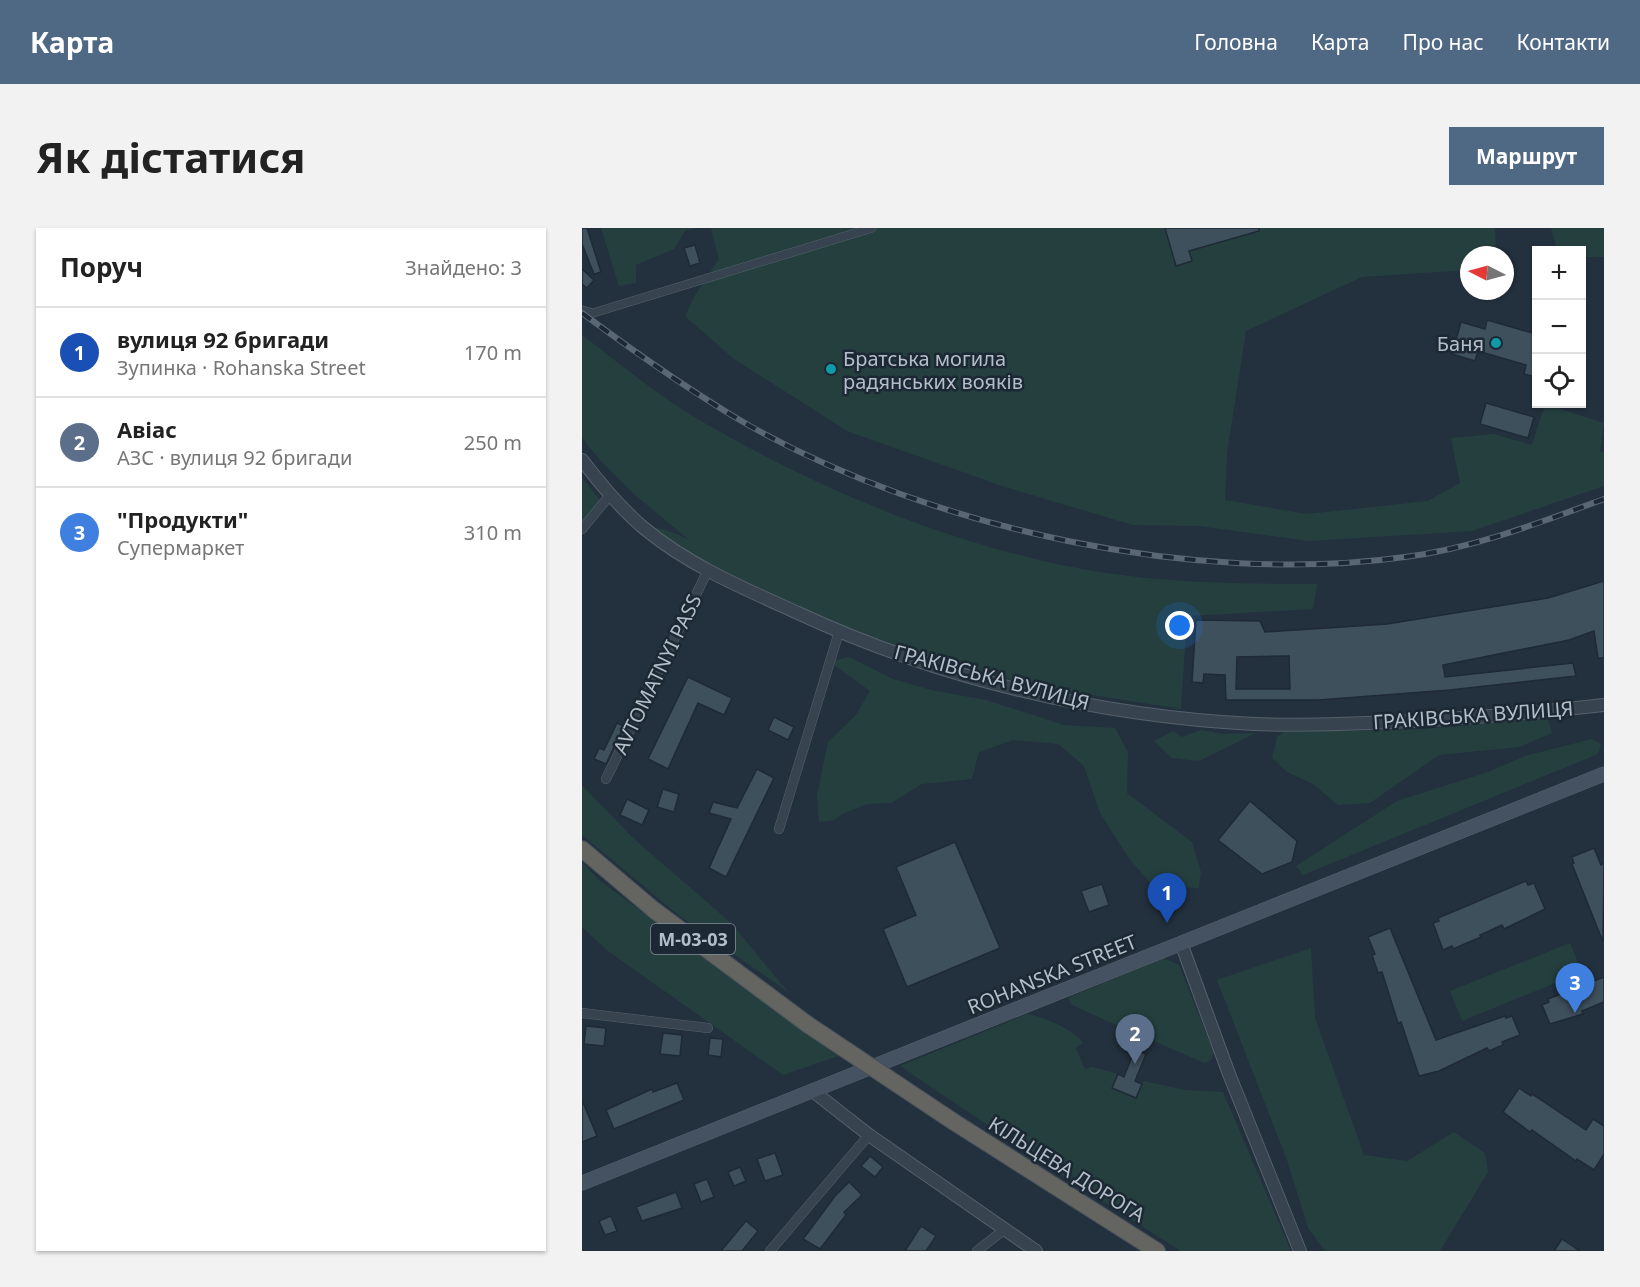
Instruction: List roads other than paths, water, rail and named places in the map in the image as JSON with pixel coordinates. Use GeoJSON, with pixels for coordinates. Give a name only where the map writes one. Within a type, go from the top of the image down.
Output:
{"type":"FeatureCollection","features":[{"type":"Feature","properties":{"kind":"highway","name":"КІЛЬЦЕВА ДОРОГА"},"geometry":{"type":"LineString","coordinates":[[582,849],[654,910],[807,1024],[954,1122],[1157,1251]]}},
{"type":"Feature","properties":{"kind":"main road","name":"ROHANSKA STREET"},"geometry":{"type":"LineString","coordinates":[[582,1183],[1604,774]]}},
{"type":"Feature","properties":{"kind":"street"},"geometry":{"type":"LineString","coordinates":[[582,310],[593,313],[872,228]]}},
{"type":"Feature","properties":{"kind":"street","name":"ГРАКІВСЬКА ВУЛИЦЯ"},"geometry":{"type":"LineString","coordinates":[[582,460],[610,495],[644,528],[681,556],[708,570],[839,632],[921,661],[1070,703],[1186,718],[1252,724],[1308,725],[1427,721],[1604,705]]}},
{"type":"Feature","properties":{"kind":"street"},"geometry":{"type":"LineString","coordinates":[[582,530],[610,495]]}},
{"type":"Feature","properties":{"kind":"street","name":"AVTOMATNYI PASS"},"geometry":{"type":"LineString","coordinates":[[606,779],[708,570]]}},
{"type":"Feature","properties":{"kind":"street"},"geometry":{"type":"LineString","coordinates":[[779,829],[839,632]]}},
{"type":"Feature","properties":{"kind":"street"},"geometry":{"type":"LineString","coordinates":[[1181,943],[1229,1074],[1300,1251]]}},
{"type":"Feature","properties":{"kind":"street"},"geometry":{"type":"LineString","coordinates":[[582,1013],[708,1028]]}},
{"type":"Feature","properties":{"kind":"street"},"geometry":{"type":"LineString","coordinates":[[814,1092],[869,1135],[1036,1251]]}},
{"type":"Feature","properties":{"kind":"street"},"geometry":{"type":"LineString","coordinates":[[770,1251],[869,1135]]}},
{"type":"Feature","properties":{"kind":"street"},"geometry":{"type":"LineString","coordinates":[[976,1251],[1005,1229]]}},
{"type":"Feature","properties":{"kind":"railway"},"geometry":{"type":"LineString","coordinates":[[582,313],[706,400],[750,426],[822,462],[900,494],[983,520],[1068,541],[1154,555],[1240,563],[1324,564],[1405,557],[1456,548],[1506,534],[1604,499]]}},
{"type":"Feature","properties":{"kind":"place","name":"Баня"},"geometry":{"type":"Point","coordinates":[1496,343]}},
{"type":"Feature","properties":{"kind":"place","name":"Братська могила радянських вояків"},"geometry":{"type":"Point","coordinates":[831,369]}},
{"type":"Feature","properties":{"kind":"place","name":"вулиця 92 бригади"},"geometry":{"type":"Point","coordinates":[1167,923]}},
{"type":"Feature","properties":{"kind":"place","name":"\"Продукти\""},"geometry":{"type":"Point","coordinates":[1575,1013]}},
{"type":"Feature","properties":{"kind":"place","name":"Авіас"},"geometry":{"type":"Point","coordinates":[1135,1064]}}]}
